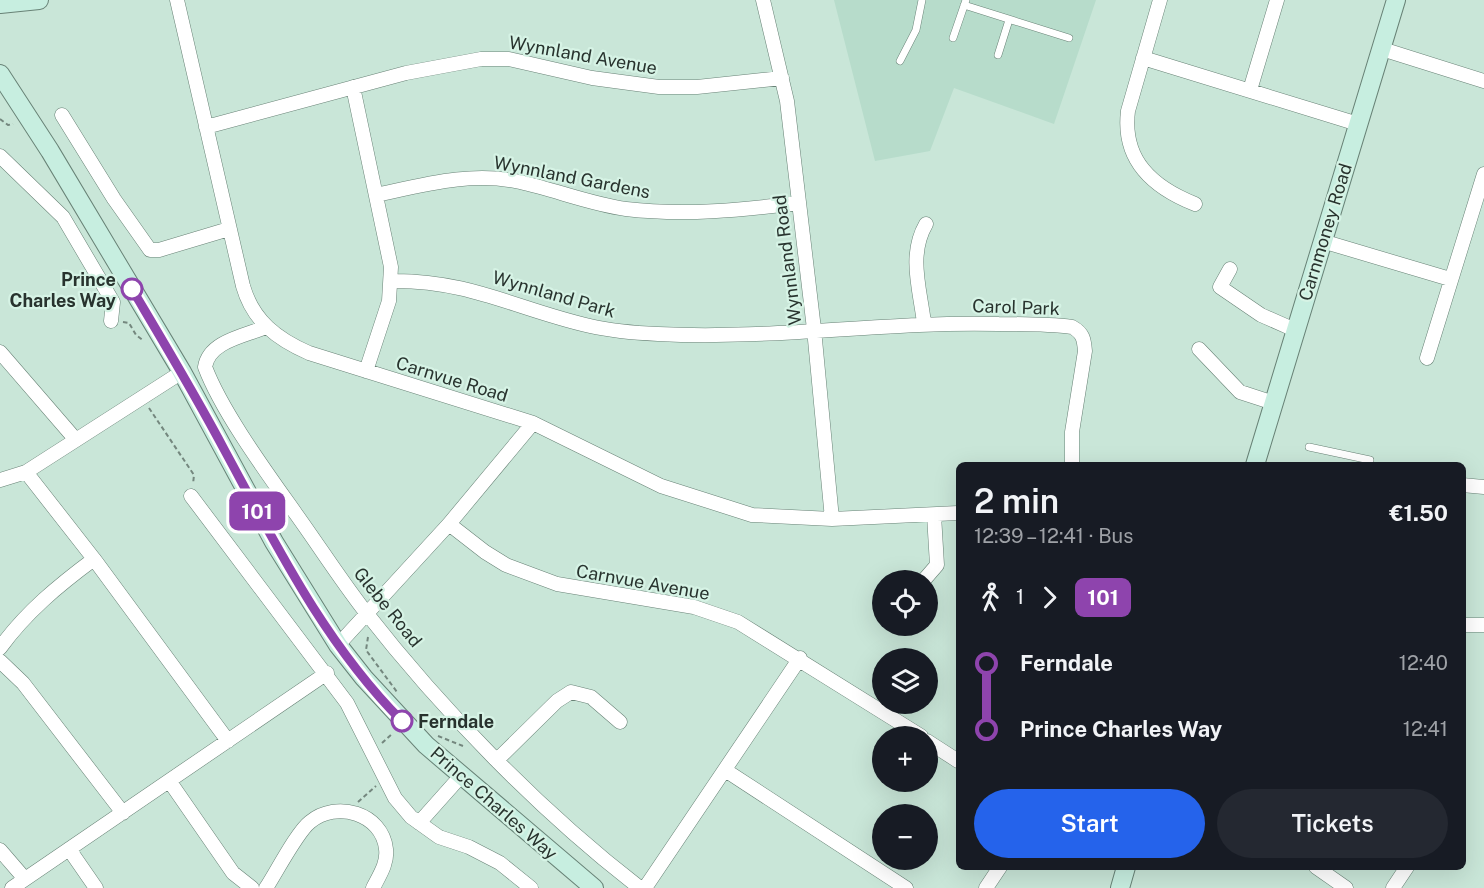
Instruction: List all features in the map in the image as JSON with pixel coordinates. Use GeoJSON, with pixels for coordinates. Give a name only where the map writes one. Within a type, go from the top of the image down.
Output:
{"type":"FeatureCollection","features":[{"type":"Feature","properties":{"kind":"street"},"geometry":{"type":"LineString","coordinates":[[0,4],[39,0]]}},
{"type":"Feature","properties":{"kind":"street","name":"Carnvue Road"},"geometry":{"type":"LineString","coordinates":[[177,0],[247,300],[266,327],[291,345],[309,353],[533,423],[651,482],[699,500],[752,515],[832,519],[956,513]]}},
{"type":"Feature","properties":{"kind":"street","name":"Wynnland Road"},"geometry":{"type":"LineString","coordinates":[[763,0],[787,101],[814,329],[832,519]]}},
{"type":"Feature","properties":{"kind":"street"},"geometry":{"type":"LineString","coordinates":[[1160,0],[1128,111],[1126,128],[1129,145],[1136,162],[1148,175],[1177,197],[1195,204]]}},
{"type":"Feature","properties":{"kind":"street"},"geometry":{"type":"LineString","coordinates":[[1250,90],[1276,0]]}},
{"type":"Feature","properties":{"kind":"street","name":"Carnmoney Road"},"geometry":{"type":"LineString","coordinates":[[1257,462],[1294,330],[1396,0]]}},
{"type":"Feature","properties":{"kind":"street"},"geometry":{"type":"LineString","coordinates":[[1382,49],[1484,81]]}},
{"type":"Feature","properties":{"kind":"street","name":"Wynnland Avenue"},"geometry":{"type":"LineString","coordinates":[[206,127],[446,64],[499,58],[603,80],[659,87],[697,87],[782,78]]}},
{"type":"Feature","properties":{"kind":"street"},"geometry":{"type":"LineString","coordinates":[[1143,58],[1358,124]]}},
{"type":"Feature","properties":{"kind":"street","name":"Prince Charles Way"},"geometry":{"type":"LineString","coordinates":[[0,74],[40,134],[182,372],[274,542],[338,645],[391,708],[426,745],[460,777],[594,888]]}},
{"type":"Feature","properties":{"kind":"street"},"geometry":{"type":"LineString","coordinates":[[353,87],[392,281],[389,301],[366,371]]}},
{"type":"Feature","properties":{"kind":"street"},"geometry":{"type":"LineString","coordinates":[[62,116],[143,244],[150,250],[159,250],[229,229]]}},
{"type":"Feature","properties":{"kind":"street"},"geometry":{"type":"LineString","coordinates":[[71,129],[83,121]]}},
{"type":"Feature","properties":{"kind":"street"},"geometry":{"type":"LineString","coordinates":[[0,156],[63,217],[113,302],[111,321]]}},
{"type":"Feature","properties":{"kind":"street"},"geometry":{"type":"LineString","coordinates":[[1427,358],[1484,174]]}},
{"type":"Feature","properties":{"kind":"street","name":"Wynnland Gardens"},"geometry":{"type":"LineString","coordinates":[[376,195],[450,180],[476,178],[519,182],[588,201],[659,212],[697,214],[799,204]]}},
{"type":"Feature","properties":{"kind":"street"},"geometry":{"type":"LineString","coordinates":[[924,323],[915,251],[918,238],[926,224]]}},
{"type":"Feature","properties":{"kind":"street"},"geometry":{"type":"LineString","coordinates":[[1322,241],[1450,279]]}},
{"type":"Feature","properties":{"kind":"street"},"geometry":{"type":"LineString","coordinates":[[1230,269],[1220,287],[1261,315],[1294,330]]}},
{"type":"Feature","properties":{"kind":"street","name":"Wynnland Park"},"geometry":{"type":"LineString","coordinates":[[392,281],[421,280],[487,293],[590,326],[624,332],[694,335],[814,329]]}},
{"type":"Feature","properties":{"kind":"street","name":"Carol Park"},"geometry":{"type":"LineString","coordinates":[[814,329],[924,323],[1072,327],[1080,332],[1084,340],[1085,351],[1072,432],[1072,462]]}},
{"type":"Feature","properties":{"kind":"street","name":"Glebe Road"},"geometry":{"type":"LineString","coordinates":[[266,327],[217,347],[210,353],[205,367],[248,444],[378,626],[497,760],[590,848],[640,888]]}},
{"type":"Feature","properties":{"kind":"street"},"geometry":{"type":"LineString","coordinates":[[1199,349],[1240,393],[1274,403]]}},
{"type":"Feature","properties":{"kind":"street"},"geometry":{"type":"LineString","coordinates":[[0,352],[76,440]]}},
{"type":"Feature","properties":{"kind":"street"},"geometry":{"type":"LineString","coordinates":[[0,480],[26,472],[182,372]]}},
{"type":"Feature","properties":{"kind":"street"},"geometry":{"type":"LineString","coordinates":[[338,645],[449,524],[533,423]]}},
{"type":"Feature","properties":{"kind":"street"},"geometry":{"type":"LineString","coordinates":[[26,472],[94,559],[228,741]]}},
{"type":"Feature","properties":{"kind":"street"},"geometry":{"type":"LineString","coordinates":[[1466,485],[1484,487]]}},
{"type":"Feature","properties":{"kind":"street"},"geometry":{"type":"LineString","coordinates":[[191,496],[327,673],[347,703],[395,798],[419,823],[439,837],[469,847],[500,864],[531,888]]}},
{"type":"Feature","properties":{"kind":"street"},"geometry":{"type":"LineString","coordinates":[[933,570],[937,565],[934,515]]}},
{"type":"Feature","properties":{"kind":"street","name":"Carnvue Avenue"},"geometry":{"type":"LineString","coordinates":[[449,524],[485,552],[529,574],[578,590],[715,613],[747,627],[905,726]]}},
{"type":"Feature","properties":{"kind":"street"},"geometry":{"type":"LineString","coordinates":[[0,648],[14,629],[55,588],[94,559]]}},
{"type":"Feature","properties":{"kind":"street"},"geometry":{"type":"LineString","coordinates":[[1466,624],[1484,625]]}},
{"type":"Feature","properties":{"kind":"street"},"geometry":{"type":"LineString","coordinates":[[645,888],[800,658]]}},
{"type":"Feature","properties":{"kind":"street"},"geometry":{"type":"LineString","coordinates":[[0,661],[23,683],[123,813]]}},
{"type":"Feature","properties":{"kind":"street"},"geometry":{"type":"LineString","coordinates":[[12,888],[327,673]]}},
{"type":"Feature","properties":{"kind":"street"},"geometry":{"type":"LineString","coordinates":[[497,760],[556,701],[571,692],[591,697],[620,722]]}},
{"type":"Feature","properties":{"kind":"street"},"geometry":{"type":"LineString","coordinates":[[938,748],[956,760]]}},
{"type":"Feature","properties":{"kind":"street"},"geometry":{"type":"LineString","coordinates":[[724,770],[906,888]]}},
{"type":"Feature","properties":{"kind":"street"},"geometry":{"type":"LineString","coordinates":[[419,823],[460,777]]}},
{"type":"Feature","properties":{"kind":"street"},"geometry":{"type":"LineString","coordinates":[[170,782],[233,873],[252,888]]}},
{"type":"Feature","properties":{"kind":"street"},"geometry":{"type":"LineString","coordinates":[[266,888],[309,822],[329,812],[348,810],[367,818],[380,831],[386,848],[386,862],[373,888]]}},
{"type":"Feature","properties":{"kind":"street"},"geometry":{"type":"LineString","coordinates":[[69,849],[96,888]]}},
{"type":"Feature","properties":{"kind":"street"},"geometry":{"type":"LineString","coordinates":[[0,850],[25,879]]}},
{"type":"Feature","properties":{"kind":"street"},"geometry":{"type":"LineString","coordinates":[[986,888],[998,870]]}},
{"type":"Feature","properties":{"kind":"street"},"geometry":{"type":"LineString","coordinates":[[1120,888],[1125,870]]}},
{"type":"Feature","properties":{"kind":"street"},"geometry":{"type":"LineString","coordinates":[[1320,870],[1346,888]]}},
{"type":"Feature","properties":{"kind":"street"},"geometry":{"type":"LineString","coordinates":[[1393,888],[1405,870]]}},
{"type":"Feature","properties":{"kind":"lane"},"geometry":{"type":"LineString","coordinates":[[900,61],[916,30],[922,0]]}},
{"type":"Feature","properties":{"kind":"lane"},"geometry":{"type":"LineString","coordinates":[[953,38],[965,3],[1009,20],[1069,38]]}},
{"type":"Feature","properties":{"kind":"lane"},"geometry":{"type":"LineString","coordinates":[[998,55],[1009,20]]}},
{"type":"Feature","properties":{"kind":"lane"},"geometry":{"type":"LineString","coordinates":[[1309,447],[1370,460],[1370,462]]}},
{"type":"Feature","properties":{"kind":"path"},"geometry":{"type":"LineString","coordinates":[[133,329],[136,335]]}},
{"type":"Feature","properties":{"kind":"path"},"geometry":{"type":"LineString","coordinates":[[142,398],[194,475],[191,496]]}},
{"type":"Feature","properties":{"kind":"path"},"geometry":{"type":"LineString","coordinates":[[378,626],[369,635],[366,650],[398,690],[391,708]]}},
{"type":"Feature","properties":{"kind":"path"},"geometry":{"type":"LineString","coordinates":[[372,752],[405,723]]}},
{"type":"Feature","properties":{"kind":"path"},"geometry":{"type":"LineString","coordinates":[[426,745],[440,735],[476,752],[485,747]]}},
{"type":"Feature","properties":{"kind":"path"},"geometry":{"type":"LineString","coordinates":[[348,810],[385,778]]}},
{"type":"Feature","properties":{"kind":"shaded area"},"geometry":{"type":"Polygon","coordinates":[[[834,0],[1096,0],[1054,124],[954,88],[930,151],[875,161],[834,0]]]}},
{"type":"Feature","properties":{"kind":"bus line","name":"101"},"geometry":{"type":"LineString","coordinates":[[132,289],[182,372],[306,597],[338,645],[402,721]]}},
{"type":"Feature","properties":{"kind":"place","name":"Prince Charles Way"},"geometry":{"type":"Point","coordinates":[132,289]}},
{"type":"Feature","properties":{"kind":"place","name":"Ferndale"},"geometry":{"type":"Point","coordinates":[402,721]}}]}
